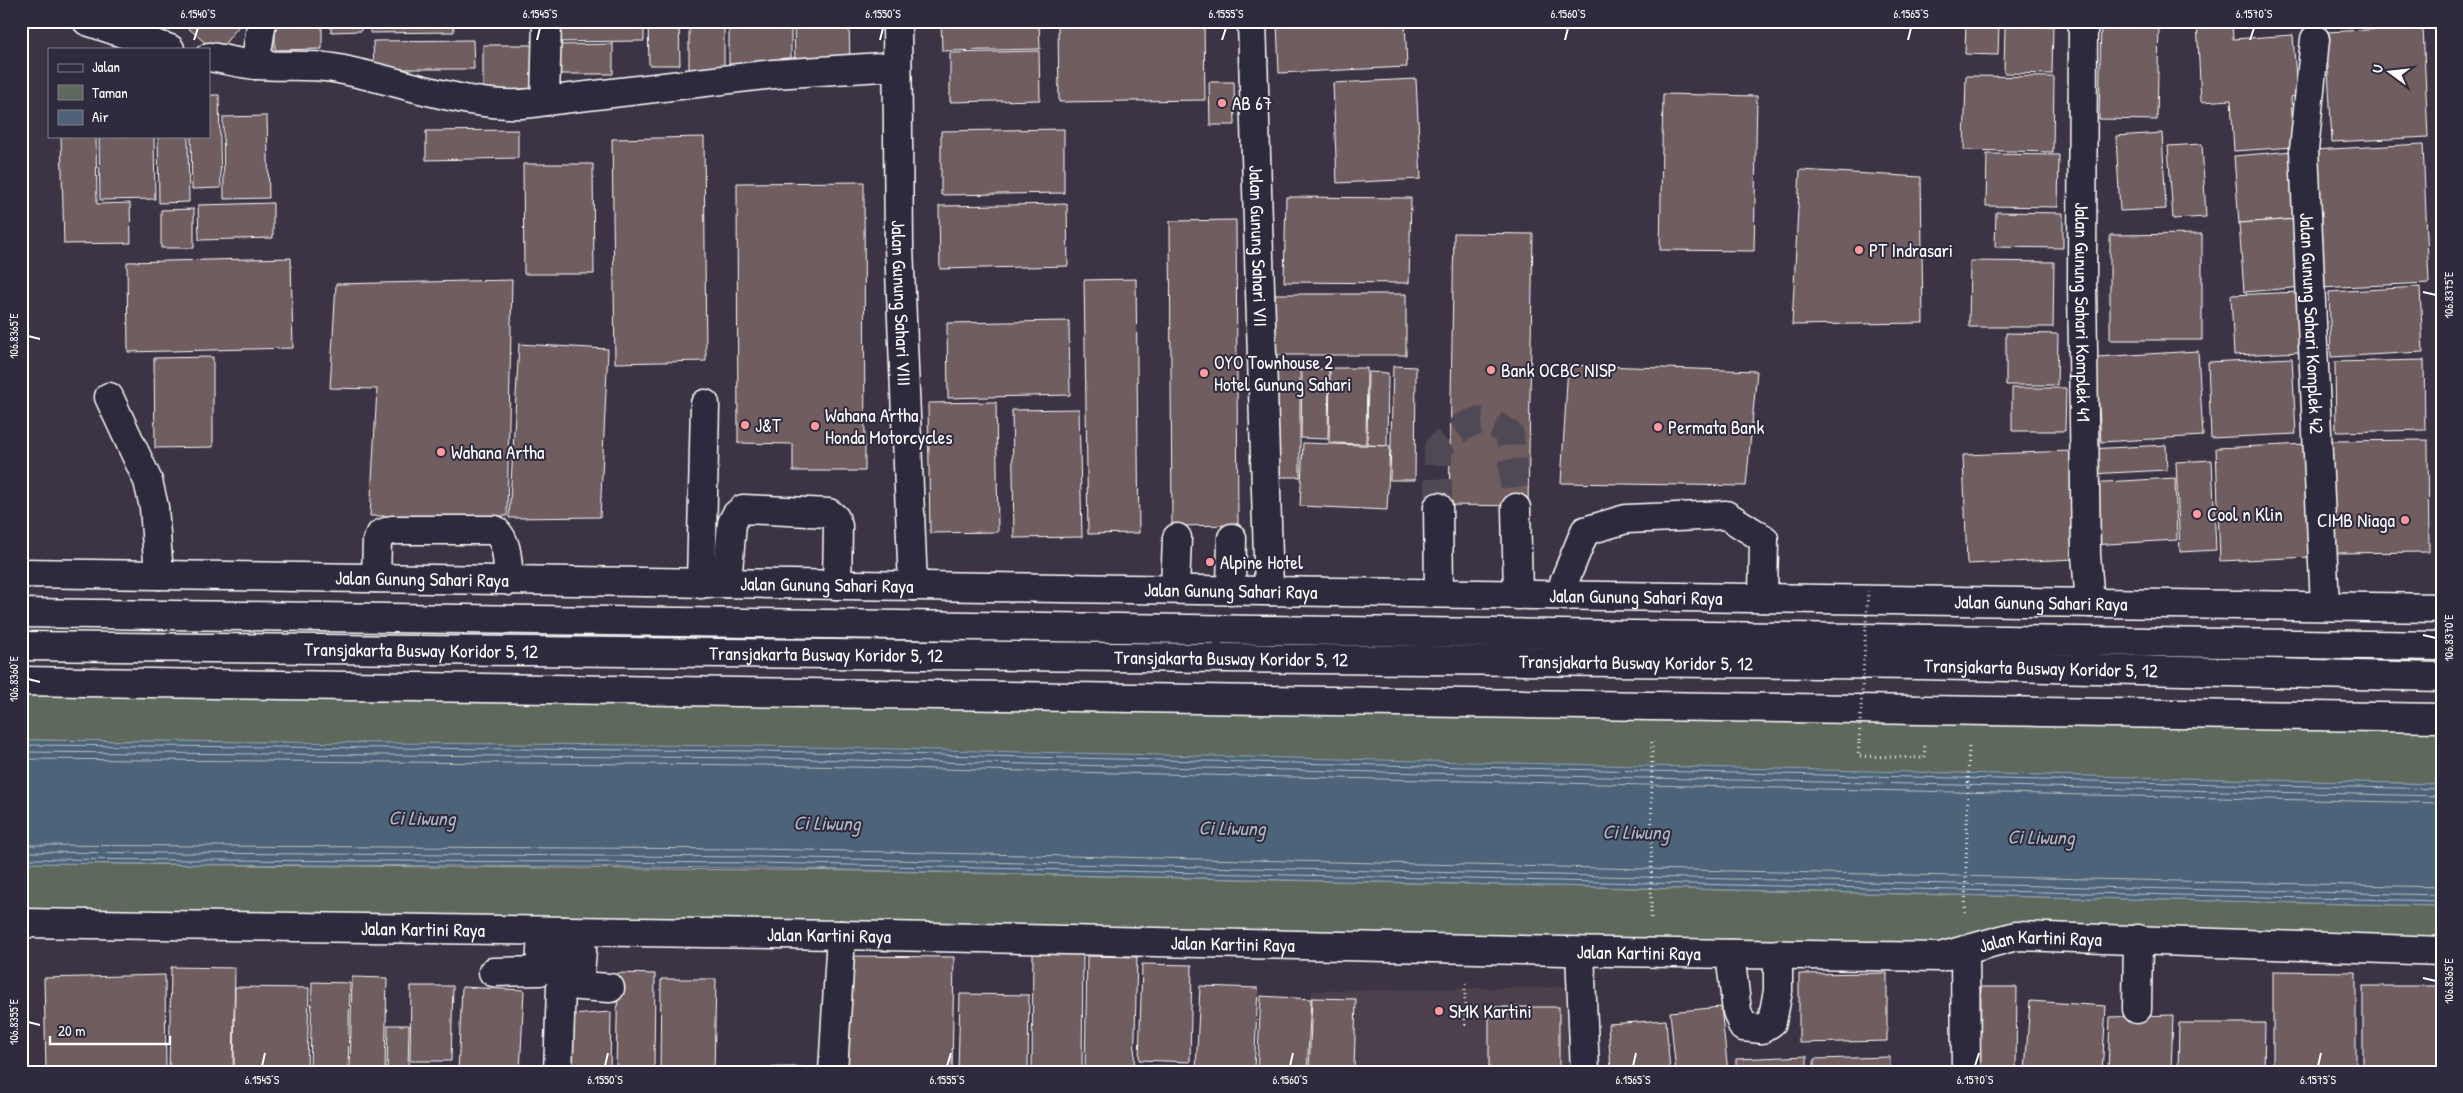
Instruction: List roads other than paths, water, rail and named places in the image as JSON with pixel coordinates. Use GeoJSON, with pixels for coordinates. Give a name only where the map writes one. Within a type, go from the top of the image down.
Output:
{"type":"FeatureCollection","features":[{"type":"Feature","properties":{"kind":"street"},"geometry":{"type":"LineString","coordinates":[[87,21],[167,48]]}},
{"type":"Feature","properties":{"kind":"street"},"geometry":{"type":"LineString","coordinates":[[256,65],[262,21]]}},
{"type":"Feature","properties":{"kind":"street"},"geometry":{"type":"LineString","coordinates":[[545,101],[546,21]]}},
{"type":"Feature","properties":{"kind":"street","name":"Jalan Gunung Sahari VIII"},"geometry":{"type":"LineString","coordinates":[[897,21],[899,246],[913,586]]}},
{"type":"Feature","properties":{"kind":"street","name":"Jalan Gunung Sahari VII"},"geometry":{"type":"LineString","coordinates":[[1252,21],[1269,591]]}},
{"type":"Feature","properties":{"kind":"street","name":"Jalan Gunung Sahari Komplek 41"},"geometry":{"type":"LineString","coordinates":[[2083,21],[2082,284],[2086,555],[2090,603]]}},
{"type":"Feature","properties":{"kind":"street","name":"Jalan Gunung Sahari Komplek 42"},"geometry":{"type":"LineString","coordinates":[[2315,39],[2304,150],[2324,606]]}},
{"type":"Feature","properties":{"kind":"street"},"geometry":{"type":"LineString","coordinates":[[210,56],[256,65],[330,67],[375,76],[468,100],[524,106],[545,101],[774,74],[897,66]]}},
{"type":"Feature","properties":{"kind":"street"},"geometry":{"type":"LineString","coordinates":[[109,397],[148,481],[154,507],[159,575]]}},
{"type":"Feature","properties":{"kind":"street"},"geometry":{"type":"LineString","coordinates":[[705,404],[714,583]]}},
{"type":"Feature","properties":{"kind":"street"},"geometry":{"type":"LineString","coordinates":[[1438,507],[1439,594]]}},
{"type":"Feature","properties":{"kind":"street"},"geometry":{"type":"LineString","coordinates":[[1516,508],[1518,595]]}},
{"type":"Feature","properties":{"kind":"street"},"geometry":{"type":"LineString","coordinates":[[714,583],[732,523],[736,515],[743,509],[829,513],[835,518],[838,526],[837,585]]}},
{"type":"Feature","properties":{"kind":"street"},"geometry":{"type":"LineString","coordinates":[[1566,596],[1564,582],[1585,531],[1626,519],[1726,515],[1764,539],[1764,598]]}},
{"type":"Feature","properties":{"kind":"street"},"geometry":{"type":"LineString","coordinates":[[376,578],[377,542],[381,534],[392,530],[495,530],[501,536],[505,548],[509,581]]}},
{"type":"Feature","properties":{"kind":"street"},"geometry":{"type":"LineString","coordinates":[[1176,588],[1177,538]]}},
{"type":"Feature","properties":{"kind":"street"},"geometry":{"type":"LineString","coordinates":[[1231,590],[1232,538]]}},
{"type":"Feature","properties":{"kind":"street","name":"Jalan Gunung Sahari Raya"},"geometry":{"type":"LineString","coordinates":[[21,573],[509,581],[1176,588],[1439,594],[2442,608]]}},
{"type":"Feature","properties":{"kind":"street","name":"Transjakarta Busway Koridor 5, 12"},"geometry":{"type":"LineString","coordinates":[[21,613],[2442,646]]}},
{"type":"Feature","properties":{"kind":"street","name":"Transjakarta Busway Koridor 5, 12"},"geometry":{"type":"LineString","coordinates":[[21,646],[1894,665],[2442,676]]}},
{"type":"Feature","properties":{"kind":"street"},"geometry":{"type":"LineString","coordinates":[[21,681],[2442,718]]}},
{"type":"Feature","properties":{"kind":"street","name":"Jalan Kartini Raya"},"geometry":{"type":"LineString","coordinates":[[21,923],[841,935],[1580,952],[1940,957],[2016,936],[2442,951]]}},
{"type":"Feature","properties":{"kind":"street"},"geometry":{"type":"LineString","coordinates":[[493,972],[540,971],[563,931]]}},
{"type":"Feature","properties":{"kind":"street"},"geometry":{"type":"LineString","coordinates":[[563,931],[579,986],[610,988]]}},
{"type":"Feature","properties":{"kind":"street"},"geometry":{"type":"LineString","coordinates":[[558,1072],[563,931]]}},
{"type":"Feature","properties":{"kind":"street"},"geometry":{"type":"LineString","coordinates":[[833,1072],[841,935]]}},
{"type":"Feature","properties":{"kind":"street"},"geometry":{"type":"LineString","coordinates":[[2137,1009],[2138,939]]}},
{"type":"Feature","properties":{"kind":"street"},"geometry":{"type":"LineString","coordinates":[[1965,950],[1966,1072]]}},
{"type":"Feature","properties":{"kind":"street"},"geometry":{"type":"LineString","coordinates":[[1580,952],[1585,1072]]}},
{"type":"Feature","properties":{"kind":"street"},"geometry":{"type":"LineString","coordinates":[[1730,954],[1736,1011],[1742,1027],[1762,1029],[1772,1022],[1776,1009],[1778,954]]}},
{"type":"Feature","properties":{"kind":"water","name":"Ci Liwung"},"geometry":{"type":"Polygon","coordinates":[[[21,740],[761,746],[2442,784],[2442,906],[759,868],[21,863],[21,740]]]}},
{"type":"Feature","properties":{"kind":"tunnel"},"geometry":{"type":"LineString","coordinates":[[1438,507],[1438,448],[1464,426],[1480,421],[1499,427],[1510,435],[1516,508]]}},
{"type":"Feature","properties":{"kind":"place","name":"AB 67"},"geometry":{"type":"Point","coordinates":[1222,103]}},
{"type":"Feature","properties":{"kind":"place","name":"PT Indrasari"},"geometry":{"type":"Point","coordinates":[1859,250]}},
{"type":"Feature","properties":{"kind":"place","name":"Bank OCBC NISP"},"geometry":{"type":"Point","coordinates":[1491,370]}},
{"type":"Feature","properties":{"kind":"place","name":"OYO Townhouse 2 Hotel Gunung Sahari"},"geometry":{"type":"Point","coordinates":[1204,373]}},
{"type":"Feature","properties":{"kind":"place","name":"J&T"},"geometry":{"type":"Point","coordinates":[745,425]}},
{"type":"Feature","properties":{"kind":"place","name":"Wahana Artha Honda Motorcycles"},"geometry":{"type":"Point","coordinates":[815,426]}},
{"type":"Feature","properties":{"kind":"place","name":"Permata Bank"},"geometry":{"type":"Point","coordinates":[1658,427]}},
{"type":"Feature","properties":{"kind":"place","name":"Wahana Artha"},"geometry":{"type":"Point","coordinates":[441,452]}},
{"type":"Feature","properties":{"kind":"place","name":"Cool n Klin"},"geometry":{"type":"Point","coordinates":[2197,514]}},
{"type":"Feature","properties":{"kind":"place","name":"CIMB Niaga"},"geometry":{"type":"Point","coordinates":[2405,520]}},
{"type":"Feature","properties":{"kind":"place","name":"Alpine Hotel"},"geometry":{"type":"Point","coordinates":[1210,562]}},
{"type":"Feature","properties":{"kind":"place","name":"SMK Kartini"},"geometry":{"type":"Point","coordinates":[1439,1011]}}]}
